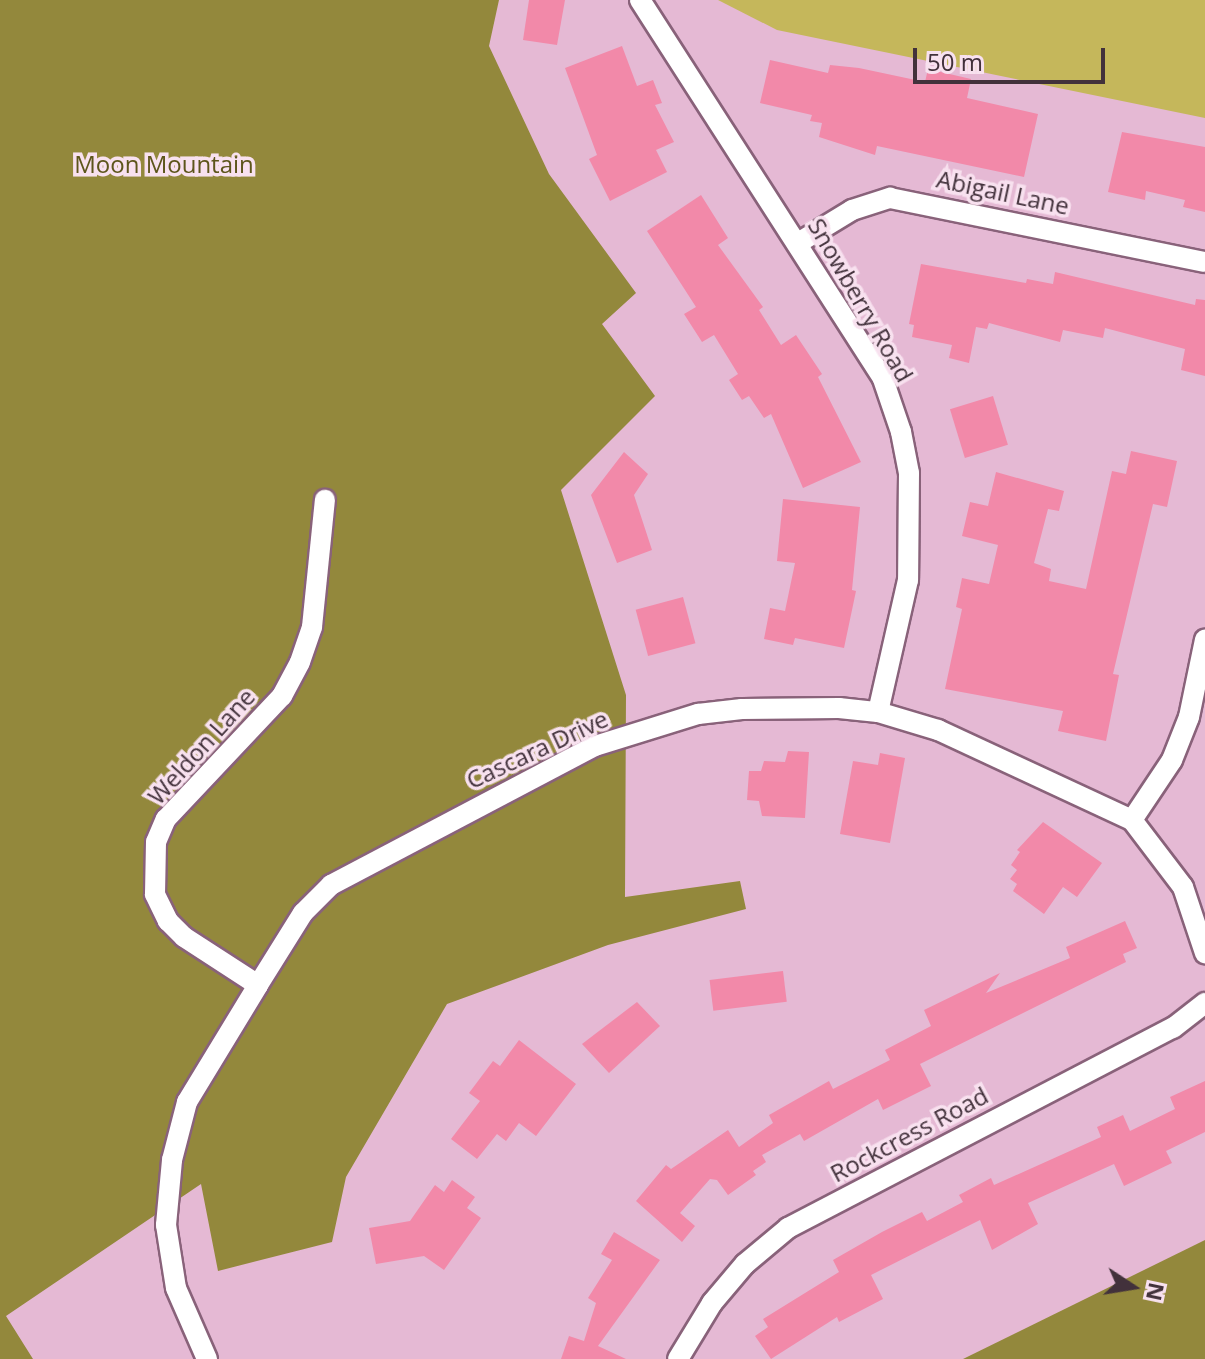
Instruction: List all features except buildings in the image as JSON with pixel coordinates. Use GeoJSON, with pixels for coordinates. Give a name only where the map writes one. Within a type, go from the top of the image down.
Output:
{"type":"FeatureCollection","features":[{"type":"Feature","properties":{"kind":"street","name":"Snowberry Road"},"geometry":{"type":"LineString","coordinates":[[640,0],[883,379],[909,473],[908,580],[878,712]]}},
{"type":"Feature","properties":{"kind":"street","name":"Abigail Lane"},"geometry":{"type":"LineString","coordinates":[[798,243],[852,210],[890,198],[1205,262]]}},
{"type":"Feature","properties":{"kind":"street","name":"Weldon Lane"},"geometry":{"type":"LineString","coordinates":[[258,985],[168,921],[155,894],[156,842],[166,819],[282,696],[300,662],[312,627],[325,500]]}},
{"type":"Feature","properties":{"kind":"street"},"geometry":{"type":"LineString","coordinates":[[1132,820],[1172,760],[1189,717],[1205,640]]}},
{"type":"Feature","properties":{"kind":"street","name":"Cascara Drive"},"geometry":{"type":"LineString","coordinates":[[207,1359],[176,1288],[166,1225],[172,1160],[187,1102],[303,913],[331,885],[595,746],[684,717],[742,709],[878,712],[984,749],[1132,820],[1183,887],[1205,953]]}},
{"type":"Feature","properties":{"kind":"street","name":"Rockcress Road"},"geometry":{"type":"LineString","coordinates":[[678,1359],[712,1303],[745,1264],[788,1228],[1173,1028],[1205,1003]]}},
{"type":"Feature","properties":{"kind":"shaded area"},"geometry":{"type":"Polygon","coordinates":[[[718,0],[1205,0],[1205,118],[777,30],[718,0]]]}},
{"type":"Feature","properties":{"kind":"green space","name":"Moon Mountain"},"geometry":{"type":"Polygon","coordinates":[[[0,0],[499,0],[489,46],[549,174],[636,293],[602,324],[655,396],[561,490],[626,695],[625,897],[740,881],[746,909],[608,945],[447,1004],[346,1177],[332,1242],[218,1271],[201,1184],[6,1316],[33,1359],[0,1359],[0,0]]]}},
{"type":"Feature","properties":{"kind":"green space"},"geometry":{"type":"Polygon","coordinates":[[[1205,1240],[1205,1359],[963,1359],[1205,1240]]]}}]}
